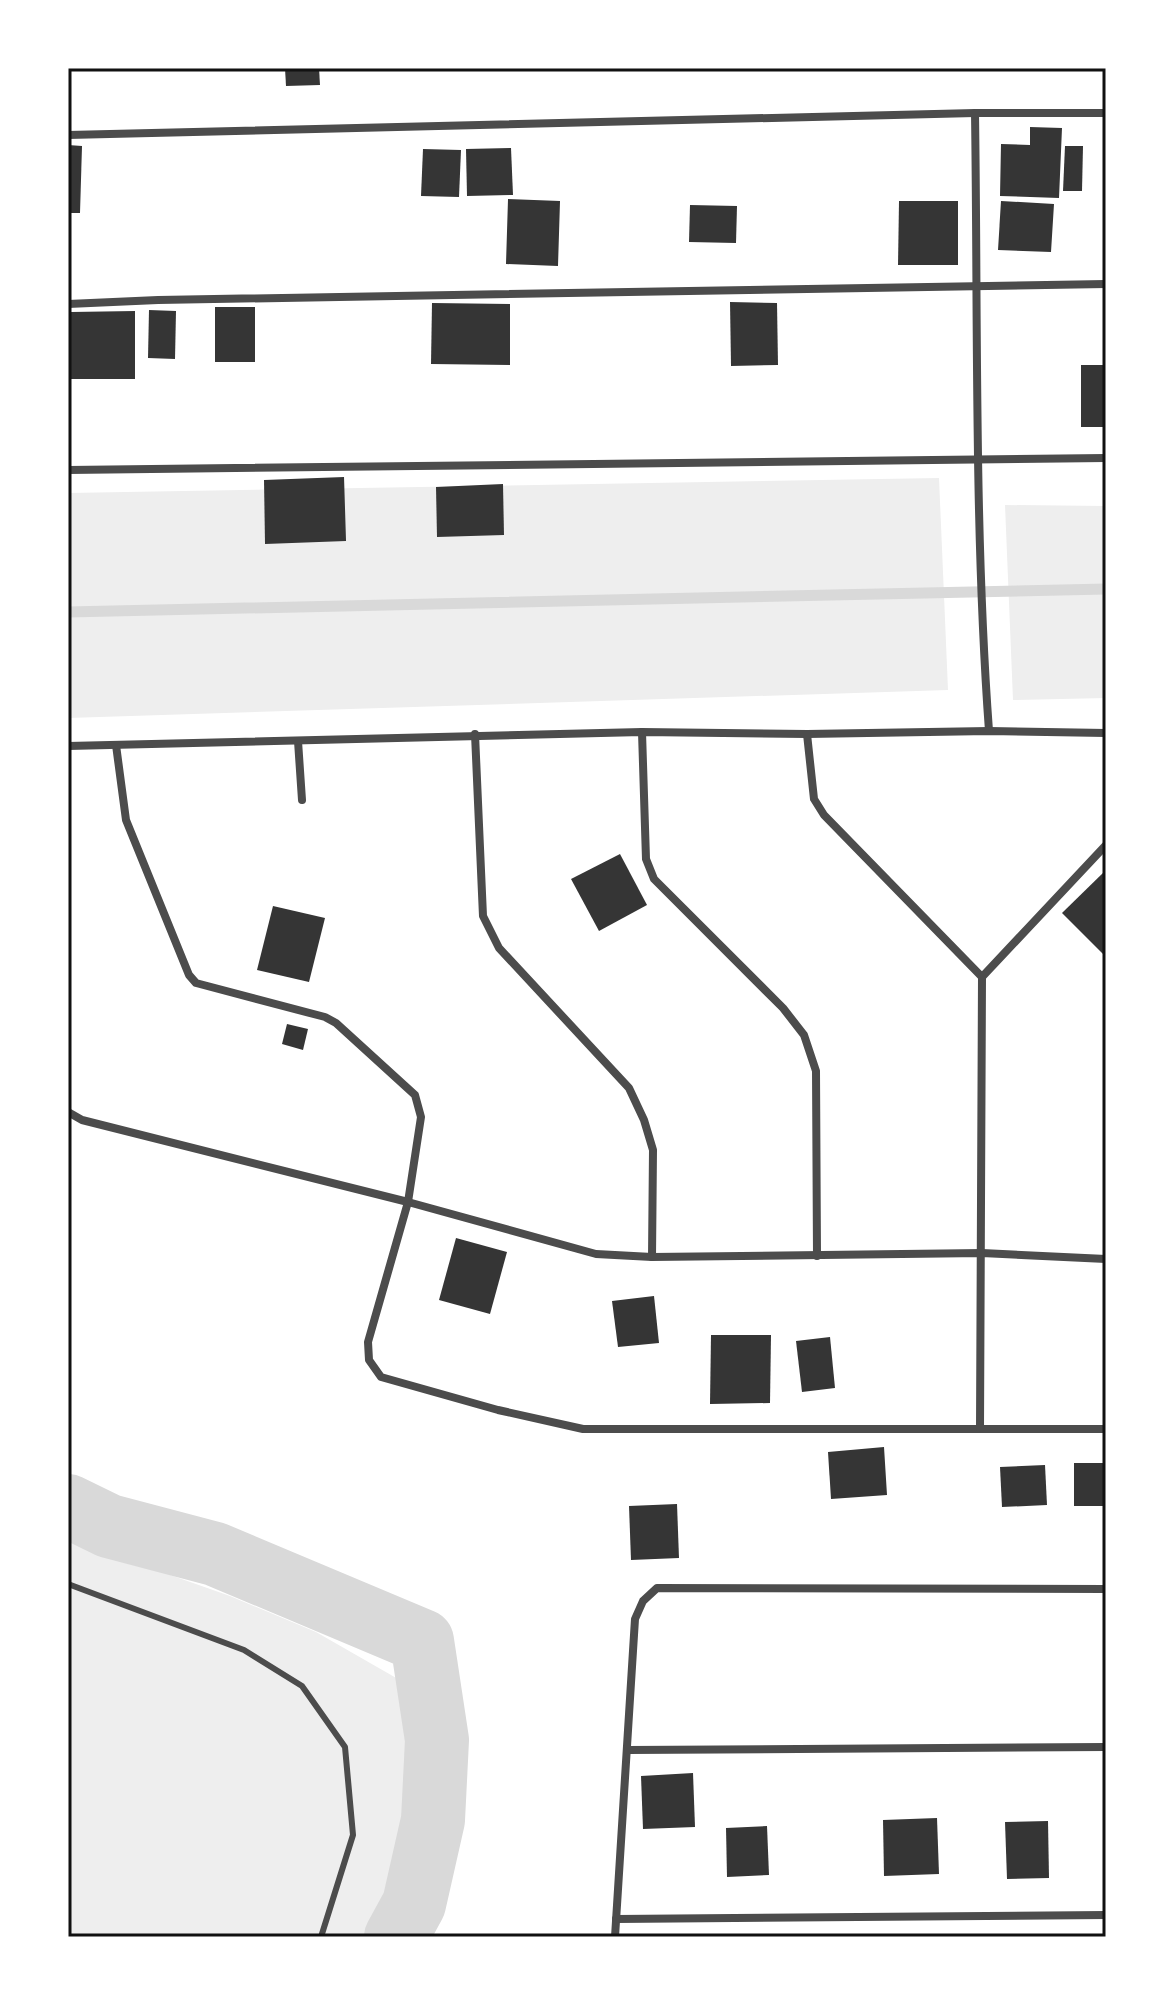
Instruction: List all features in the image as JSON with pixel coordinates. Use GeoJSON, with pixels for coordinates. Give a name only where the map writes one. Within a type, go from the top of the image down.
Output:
{"type":"FeatureCollection","features":[{"type":"Feature","properties":{"kind":"street"},"geometry":{"type":"LineString","coordinates":[[68,135],[975,113],[1106,113]]}},
{"type":"Feature","properties":{"kind":"street"},"geometry":{"type":"LineString","coordinates":[[975,113],[977,460],[983,651],[989,731]]}},
{"type":"Feature","properties":{"kind":"street"},"geometry":{"type":"LineString","coordinates":[[68,304],[1106,284]]}},
{"type":"Feature","properties":{"kind":"street"},"geometry":{"type":"LineString","coordinates":[[68,470],[1106,458]]}},
{"type":"Feature","properties":{"kind":"street"},"geometry":{"type":"LineString","coordinates":[[642,732],[646,859],[654,879],[783,1008],[804,1035],[816,1071],[817,1256]]}},
{"type":"Feature","properties":{"kind":"street"},"geometry":{"type":"LineString","coordinates":[[68,746],[475,734],[1106,733]]}},
{"type":"Feature","properties":{"kind":"street"},"geometry":{"type":"LineString","coordinates":[[475,734],[483,916],[499,948],[629,1088],[644,1120],[653,1150],[652,1257]]}},
{"type":"Feature","properties":{"kind":"street"},"geometry":{"type":"LineString","coordinates":[[807,734],[814,799],[824,815],[982,977]]}},
{"type":"Feature","properties":{"kind":"street"},"geometry":{"type":"LineString","coordinates":[[298,741],[302,800]]}},
{"type":"Feature","properties":{"kind":"street"},"geometry":{"type":"LineString","coordinates":[[116,745],[126,820],[189,975],[196,983],[325,1017],[336,1023],[415,1095],[421,1117],[408,1202],[368,1342],[369,1360],[381,1377],[498,1410],[583,1429],[1106,1429]]}},
{"type":"Feature","properties":{"kind":"street"},"geometry":{"type":"LineString","coordinates":[[980,1428],[982,977],[1106,845]]}},
{"type":"Feature","properties":{"kind":"street"},"geometry":{"type":"LineString","coordinates":[[68,1112],[82,1120],[408,1202],[596,1254],[652,1257],[982,1253],[1106,1259]]}},
{"type":"Feature","properties":{"kind":"street"},"geometry":{"type":"LineString","coordinates":[[615,1937],[635,1619],[643,1601],[657,1588],[1106,1589]]}},
{"type":"Feature","properties":{"kind":"street"},"geometry":{"type":"LineString","coordinates":[[628,1750],[1106,1747]]}},
{"type":"Feature","properties":{"kind":"street"},"geometry":{"type":"LineString","coordinates":[[616,1919],[1106,1915]]}},
{"type":"Feature","properties":{"kind":"lane"},"geometry":{"type":"LineString","coordinates":[[68,1584],[244,1650],[302,1686],[345,1747],[353,1835],[321,1937]]}},
{"type":"Feature","properties":{"kind":"shaded area"},"geometry":{"type":"Polygon","coordinates":[[[939,478],[948,690],[68,718],[68,493],[939,478]]]}},
{"type":"Feature","properties":{"kind":"shaded area"},"geometry":{"type":"Polygon","coordinates":[[[1005,505],[1106,506],[1106,698],[1013,700],[1005,505]]]}},
{"type":"Feature","properties":{"kind":"shaded area"},"geometry":{"type":"Polygon","coordinates":[[[68,1539],[230,1596],[316,1632],[398,1679],[416,1750],[419,1820],[374,1937],[68,1937],[68,1539]]]}},
{"type":"Feature","properties":{"kind":"building"},"geometry":{"type":"Polygon","coordinates":[[[285,68],[319,68],[320,85],[286,86],[285,68]]]}},
{"type":"Feature","properties":{"kind":"building"},"geometry":{"type":"Polygon","coordinates":[[[1030,127],[1062,128],[1059,198],[1000,196],[1001,144],[1030,145],[1030,127]]]}},
{"type":"Feature","properties":{"kind":"building"},"geometry":{"type":"Polygon","coordinates":[[[68,145],[82,146],[80,213],[68,213],[68,145]]]}},
{"type":"Feature","properties":{"kind":"building"},"geometry":{"type":"Polygon","coordinates":[[[1065,146],[1083,146],[1082,191],[1063,191],[1065,146]]]}},
{"type":"Feature","properties":{"kind":"building"},"geometry":{"type":"Polygon","coordinates":[[[511,148],[513,195],[467,196],[466,149],[511,148]]]}},
{"type":"Feature","properties":{"kind":"building"},"geometry":{"type":"Polygon","coordinates":[[[423,149],[461,150],[459,197],[421,196],[423,149]]]}},
{"type":"Feature","properties":{"kind":"building"},"geometry":{"type":"Polygon","coordinates":[[[508,199],[560,201],[558,266],[506,264],[508,199]]]}},
{"type":"Feature","properties":{"kind":"building"},"geometry":{"type":"Polygon","coordinates":[[[899,201],[958,201],[958,265],[898,265],[899,201]]]}},
{"type":"Feature","properties":{"kind":"building"},"geometry":{"type":"Polygon","coordinates":[[[1001,201],[1054,204],[1051,252],[998,250],[1001,201]]]}},
{"type":"Feature","properties":{"kind":"building"},"geometry":{"type":"Polygon","coordinates":[[[690,205],[737,206],[736,243],[689,242],[690,205]]]}},
{"type":"Feature","properties":{"kind":"building"},"geometry":{"type":"Polygon","coordinates":[[[730,302],[777,303],[778,365],[731,366],[730,302]]]}},
{"type":"Feature","properties":{"kind":"building"},"geometry":{"type":"Polygon","coordinates":[[[432,303],[510,304],[510,365],[431,364],[432,303]]]}},
{"type":"Feature","properties":{"kind":"building"},"geometry":{"type":"Polygon","coordinates":[[[215,307],[255,307],[255,362],[215,362],[215,307]]]}},
{"type":"Feature","properties":{"kind":"building"},"geometry":{"type":"Polygon","coordinates":[[[149,310],[176,311],[175,359],[148,358],[149,310]]]}},
{"type":"Feature","properties":{"kind":"building"},"geometry":{"type":"Polygon","coordinates":[[[135,311],[135,379],[71,379],[71,312],[135,311]]]}},
{"type":"Feature","properties":{"kind":"building"},"geometry":{"type":"Polygon","coordinates":[[[1081,365],[1106,365],[1106,427],[1081,427],[1081,365]]]}},
{"type":"Feature","properties":{"kind":"building"},"geometry":{"type":"Polygon","coordinates":[[[344,477],[346,541],[265,544],[264,480],[344,477]]]}},
{"type":"Feature","properties":{"kind":"building"},"geometry":{"type":"Polygon","coordinates":[[[503,484],[504,535],[437,537],[436,487],[503,484]]]}},
{"type":"Feature","properties":{"kind":"building"},"geometry":{"type":"Polygon","coordinates":[[[620,854],[647,905],[599,931],[571,879],[620,854]]]}},
{"type":"Feature","properties":{"kind":"building"},"geometry":{"type":"Polygon","coordinates":[[[1106,870],[1106,953],[1104,955],[1062,913],[1106,870]]]}},
{"type":"Feature","properties":{"kind":"building"},"geometry":{"type":"Polygon","coordinates":[[[273,906],[325,918],[309,982],[257,970],[273,906]]]}},
{"type":"Feature","properties":{"kind":"building"},"geometry":{"type":"Polygon","coordinates":[[[287,1024],[308,1029],[303,1050],[282,1044],[287,1024]]]}},
{"type":"Feature","properties":{"kind":"building"},"geometry":{"type":"Polygon","coordinates":[[[456,1238],[507,1252],[490,1314],[439,1300],[456,1238]]]}},
{"type":"Feature","properties":{"kind":"building"},"geometry":{"type":"Polygon","coordinates":[[[654,1296],[659,1343],[618,1347],[612,1301],[654,1296]]]}},
{"type":"Feature","properties":{"kind":"building"},"geometry":{"type":"Polygon","coordinates":[[[711,1335],[771,1335],[770,1403],[710,1404],[711,1335]]]}},
{"type":"Feature","properties":{"kind":"building"},"geometry":{"type":"Polygon","coordinates":[[[830,1337],[835,1388],[802,1392],[796,1341],[830,1337]]]}},
{"type":"Feature","properties":{"kind":"building"},"geometry":{"type":"Polygon","coordinates":[[[884,1447],[887,1495],[831,1499],[828,1452],[884,1447]]]}},
{"type":"Feature","properties":{"kind":"building"},"geometry":{"type":"Polygon","coordinates":[[[1074,1463],[1106,1463],[1106,1506],[1074,1506],[1074,1463]]]}},
{"type":"Feature","properties":{"kind":"building"},"geometry":{"type":"Polygon","coordinates":[[[1045,1465],[1047,1505],[1002,1507],[1000,1467],[1045,1465]]]}},
{"type":"Feature","properties":{"kind":"building"},"geometry":{"type":"Polygon","coordinates":[[[677,1504],[679,1558],[631,1560],[629,1506],[677,1504]]]}},
{"type":"Feature","properties":{"kind":"building"},"geometry":{"type":"Polygon","coordinates":[[[693,1773],[695,1827],[643,1829],[641,1776],[693,1773]]]}},
{"type":"Feature","properties":{"kind":"building"},"geometry":{"type":"Polygon","coordinates":[[[937,1818],[939,1874],[884,1876],[883,1820],[937,1818]]]}},
{"type":"Feature","properties":{"kind":"building"},"geometry":{"type":"Polygon","coordinates":[[[1048,1821],[1049,1878],[1007,1879],[1005,1822],[1048,1821]]]}},
{"type":"Feature","properties":{"kind":"building"},"geometry":{"type":"Polygon","coordinates":[[[767,1826],[769,1875],[727,1877],[726,1828],[767,1826]]]}},
{"type":"Feature","properties":{"kind":"waterway"},"geometry":{"type":"LineString","coordinates":[[68,612],[1106,589]]}},
{"type":"Feature","properties":{"kind":"waterway"},"geometry":{"type":"LineString","coordinates":[[68,1506],[109,1526],[215,1554],[422,1641],[437,1740],[433,1820],[414,1904],[396,1937]]}}]}
